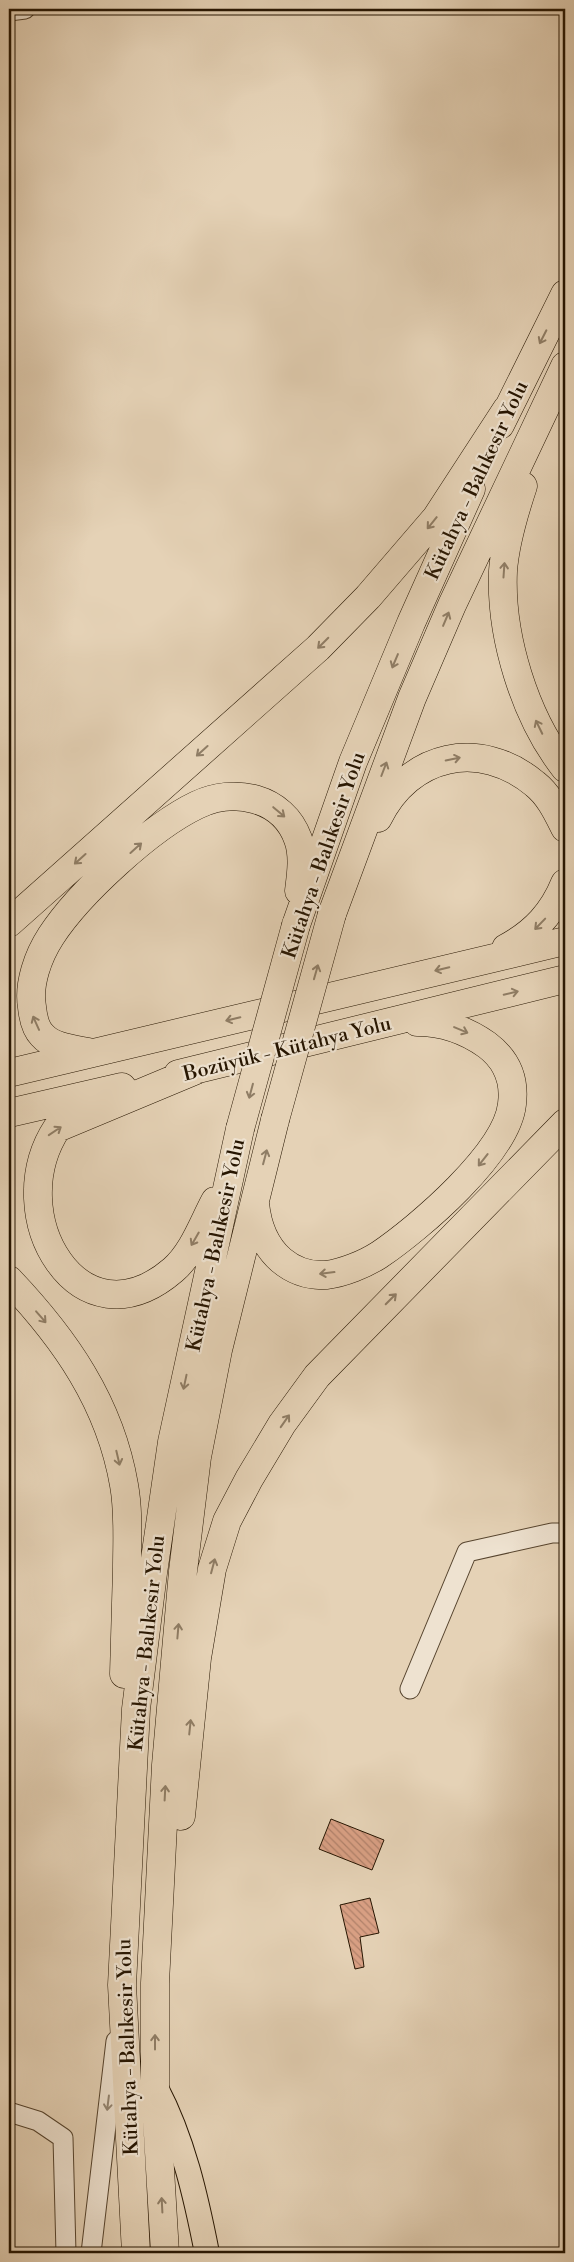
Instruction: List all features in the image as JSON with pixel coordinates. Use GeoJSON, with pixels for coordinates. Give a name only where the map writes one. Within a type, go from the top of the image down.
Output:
{"type":"FeatureCollection","features":[{"type":"Feature","properties":{"kind":"highway","name":"Kütahya - Balıkesir Yolu"},"geometry":{"type":"LineString","coordinates":[[136,2253],[122,1985],[136,1708],[152,1573],[172,1442],[240,1129],[296,925],[353,762],[411,623],[507,409],[565,294]]}},
{"type":"Feature","properties":{"kind":"highway","name":"Kütahya - Balıkesir Yolu"},"geometry":{"type":"LineString","coordinates":[[164,2253],[155,2085],[155,1983],[166,1765],[187,1533],[197,1457],[218,1350],[274,1120],[332,914],[412,698],[456,596],[561,374]]}},
{"type":"Feature","properties":{"kind":"highway"},"geometry":{"type":"LineString","coordinates":[[561,374],[516,506],[503,571],[504,602],[518,675],[529,706],[546,741],[565,768]]}},
{"type":"Feature","properties":{"kind":"highway"},"geometry":{"type":"LineString","coordinates":[[9,923],[318,648],[368,597],[436,518],[456,491],[507,409]]}},
{"type":"Feature","properties":{"kind":"highway"},"geometry":{"type":"LineString","coordinates":[[332,914],[383,808],[398,787],[418,771],[439,762],[464,756],[489,759],[514,770],[536,784],[552,804],[565,828]]}},
{"type":"Feature","properties":{"kind":"highway"},"geometry":{"type":"LineString","coordinates":[[91,1053],[63,1048],[43,1036],[33,1020],[30,993],[38,962],[51,936],[72,910],[144,840],[172,819],[198,805],[221,798],[247,796],[269,803],[288,819],[299,840],[302,867],[296,925]]}},
{"type":"Feature","properties":{"kind":"highway"},"geometry":{"type":"LineString","coordinates":[[489,958],[526,938],[558,900],[565,883]]}},
{"type":"Feature","properties":{"kind":"highway","name":"Bozüyük - Kütahya Yolu"},"geometry":{"type":"LineString","coordinates":[[9,1073],[565,941]]}},
{"type":"Feature","properties":{"kind":"highway","name":"Bozüyük - Kütahya Yolu"},"geometry":{"type":"LineString","coordinates":[[9,1113],[396,1022],[565,979]]}},
{"type":"Feature","properties":{"kind":"highway"},"geometry":{"type":"LineString","coordinates":[[255,1194],[256,1220],[266,1241],[275,1254],[288,1266],[305,1274],[326,1275],[350,1268],[378,1256],[424,1219],[473,1173],[499,1140],[512,1105],[512,1075],[498,1053],[475,1036],[454,1027],[434,1022],[396,1022]]}},
{"type":"Feature","properties":{"kind":"highway"},"geometry":{"type":"LineString","coordinates":[[196,1070],[57,1128],[41,1142],[25,1164],[17,1196],[19,1222],[31,1250],[50,1271],[78,1289],[104,1295],[136,1291],[158,1280],[174,1269],[198,1234],[216,1198],[240,1129]]}},
{"type":"Feature","properties":{"kind":"highway"},"geometry":{"type":"LineString","coordinates":[[155,1983],[178,1842],[198,1649],[212,1569],[227,1521],[249,1479],[282,1424],[317,1376],[565,1123]]}},
{"type":"Feature","properties":{"kind":"highway"},"geometry":{"type":"LineString","coordinates":[[9,1280],[53,1331],[90,1384],[113,1436],[124,1486],[127,1535],[123,1751],[124,1934]]}},
{"type":"Feature","properties":{"kind":"main road"},"geometry":{"type":"LineString","coordinates":[[155,2085],[175,2128],[198,2209],[207,2253]]}},
{"type":"Feature","properties":{"kind":"street"},"geometry":{"type":"LineString","coordinates":[[9,11],[24,9]]}},
{"type":"Feature","properties":{"kind":"street"},"geometry":{"type":"LineString","coordinates":[[410,1689],[466,1552],[552,1533],[565,1533]]}},
{"type":"Feature","properties":{"kind":"street"},"geometry":{"type":"LineString","coordinates":[[91,2253],[122,1985]]}},
{"type":"Feature","properties":{"kind":"street"},"geometry":{"type":"LineString","coordinates":[[9,2112],[38,2121],[63,2138],[66,2253]]}},
{"type":"Feature","properties":{"kind":"building"},"geometry":{"type":"Polygon","coordinates":[[[331,1819],[384,1840],[372,1870],[319,1849],[331,1819]]]}},
{"type":"Feature","properties":{"kind":"building"},"geometry":{"type":"Polygon","coordinates":[[[370,1898],[379,1933],[360,1937],[364,1967],[355,1969],[340,1905],[370,1898]]]}}]}
